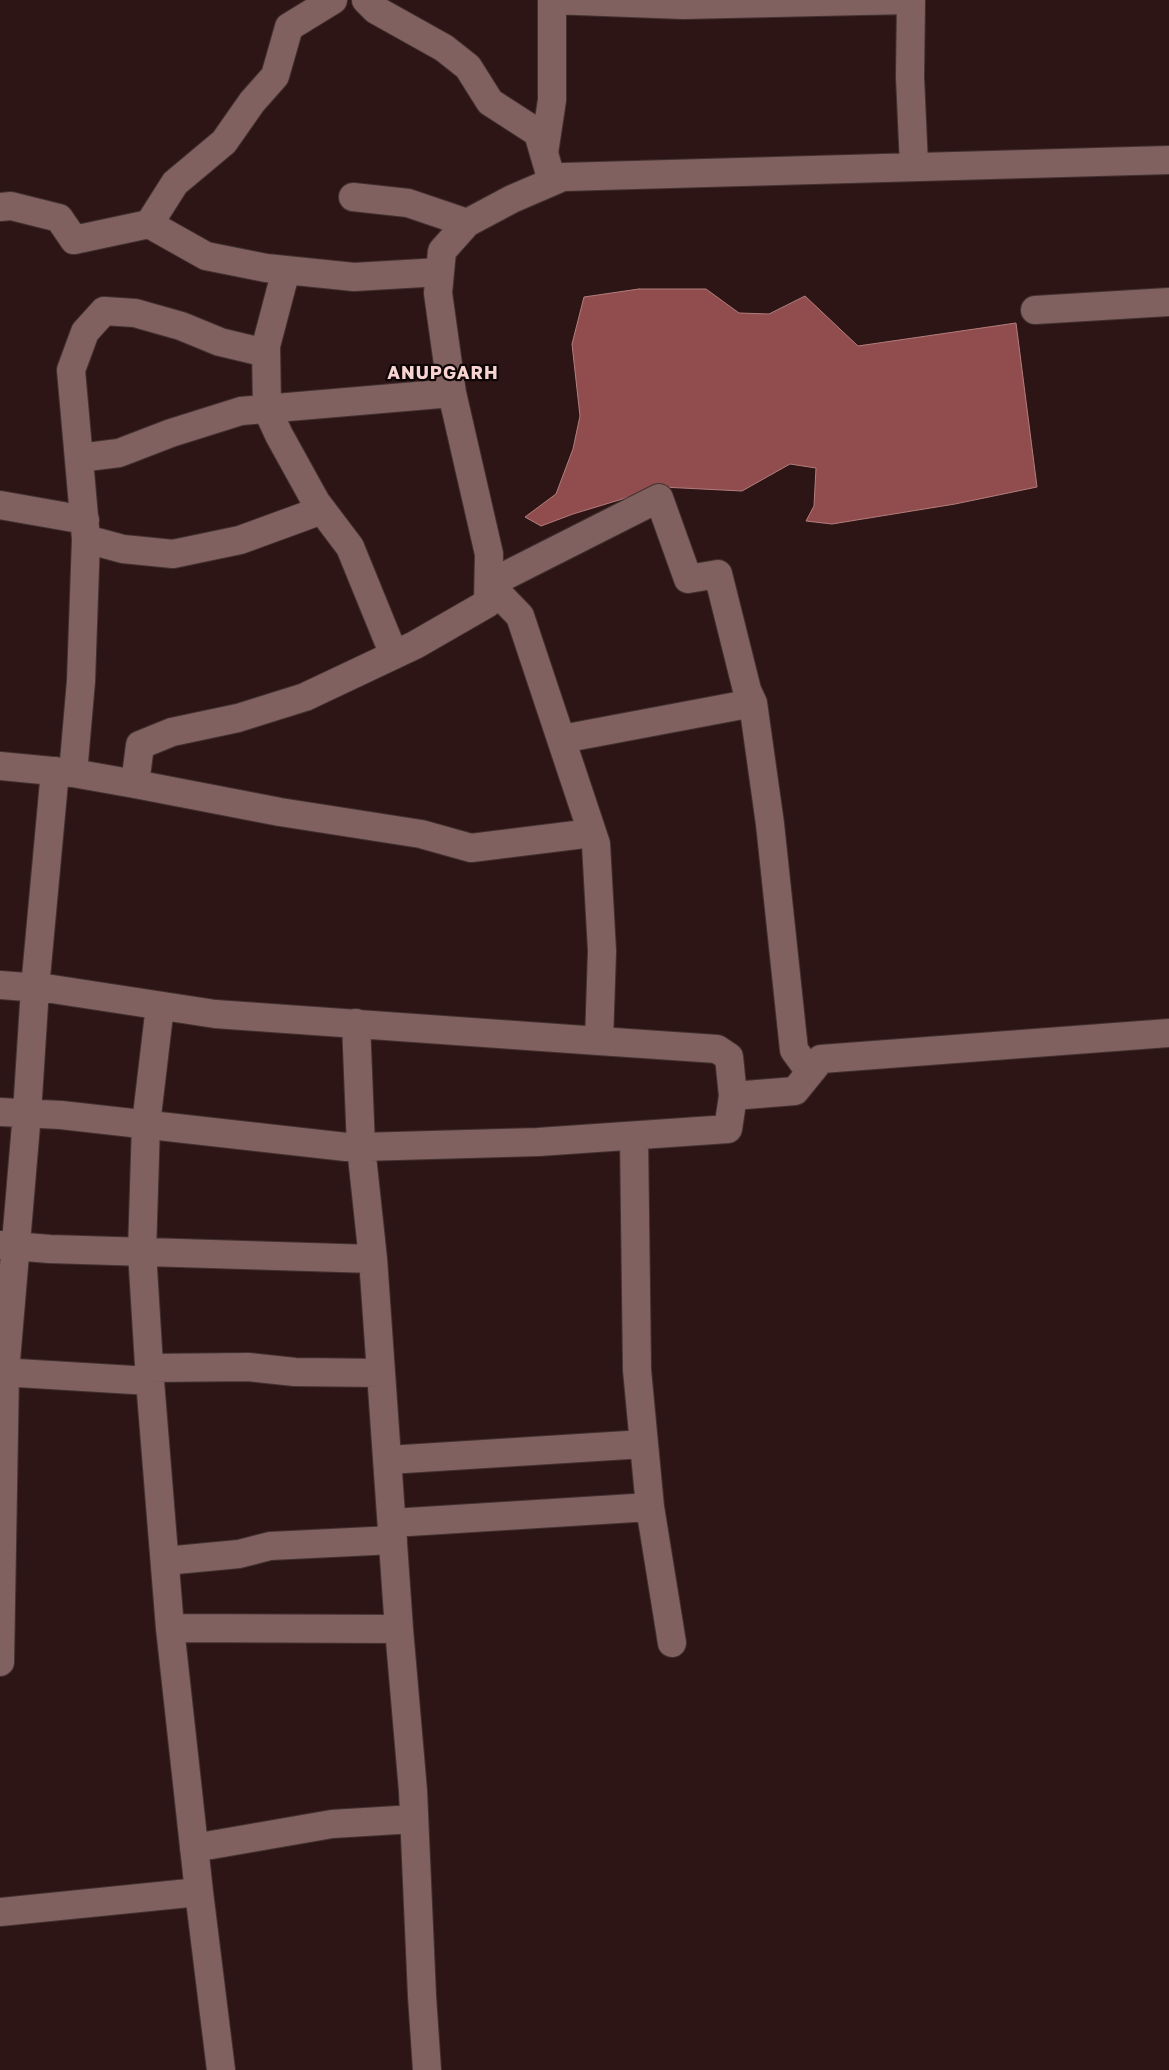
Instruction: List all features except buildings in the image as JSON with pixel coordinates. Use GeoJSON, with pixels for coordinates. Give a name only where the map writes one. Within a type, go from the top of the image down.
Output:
{"type":"FeatureCollection","features":[{"type":"Feature","properties":{"kind":"street"},"geometry":{"type":"LineString","coordinates":[[149,224],[175,183],[224,142],[252,102],[275,76],[289,27],[333,0]]}},
{"type":"Feature","properties":{"kind":"street"},"geometry":{"type":"LineString","coordinates":[[366,0],[376,10],[444,48],[468,67],[490,102],[538,133],[552,181]]}},
{"type":"Feature","properties":{"kind":"street"},"geometry":{"type":"LineString","coordinates":[[544,153],[552,100],[552,0],[682,5],[909,0],[914,166]]}},
{"type":"Feature","properties":{"kind":"street"},"geometry":{"type":"LineString","coordinates":[[135,784],[140,744],[172,732],[238,718],[306,697],[394,655],[488,603],[489,554],[452,393],[438,293],[442,251],[468,223],[512,199],[563,176],[1169,160]]}},
{"type":"Feature","properties":{"kind":"street"},"geometry":{"type":"LineString","coordinates":[[353,197],[408,204],[468,223]]}},
{"type":"Feature","properties":{"kind":"street"},"geometry":{"type":"LineString","coordinates":[[0,207],[11,206],[59,218],[74,240],[149,224],[206,256],[286,270],[354,277],[440,272]]}},
{"type":"Feature","properties":{"kind":"street"},"geometry":{"type":"LineString","coordinates":[[286,270],[266,346],[267,409],[284,444],[322,510],[350,547],[394,655]]}},
{"type":"Feature","properties":{"kind":"street"},"geometry":{"type":"LineString","coordinates":[[1035,310],[1169,302]]}},
{"type":"Feature","properties":{"kind":"street"},"geometry":{"type":"LineString","coordinates":[[0,1662],[2,1372],[8,1245],[27,1113],[35,988],[64,772],[81,680],[85,530],[71,370],[86,332],[104,311],[136,313],[181,326],[220,342],[266,353]]}},
{"type":"Feature","properties":{"kind":"street"},"geometry":{"type":"LineString","coordinates":[[79,458],[119,453],[171,433],[241,411],[452,393]]}},
{"type":"Feature","properties":{"kind":"street"},"geometry":{"type":"LineString","coordinates":[[489,584],[659,498],[688,579],[718,574],[747,690],[754,703],[770,824],[794,1050],[810,1072]]}},
{"type":"Feature","properties":{"kind":"street"},"geometry":{"type":"LineString","coordinates":[[0,505],[85,530],[124,550],[173,554],[240,540],[322,510]]}},
{"type":"Feature","properties":{"kind":"street"},"geometry":{"type":"LineString","coordinates":[[489,584],[520,616],[596,844],[602,951],[599,1041]]}},
{"type":"Feature","properties":{"kind":"street"},"geometry":{"type":"LineString","coordinates":[[562,739],[754,703]]}},
{"type":"Feature","properties":{"kind":"street"},"geometry":{"type":"LineString","coordinates":[[0,766],[64,772],[135,784],[280,812],[421,834],[471,848],[592,833]]}},
{"type":"Feature","properties":{"kind":"street"},"geometry":{"type":"LineString","coordinates":[[0,984],[215,1014],[717,1049],[730,1057],[734,1096],[728,1129],[538,1142],[361,1147],[346,1147],[146,1124],[0,1112]]}},
{"type":"Feature","properties":{"kind":"street"},"geometry":{"type":"LineString","coordinates":[[160,1006],[146,1124],[142,1252],[170,1628],[221,2070]]}},
{"type":"Feature","properties":{"kind":"street"},"geometry":{"type":"LineString","coordinates":[[356,1023],[361,1147],[373,1259],[398,1629],[414,1819],[427,2070]]}},
{"type":"Feature","properties":{"kind":"street"},"geometry":{"type":"LineString","coordinates":[[734,1096],[794,1091],[820,1059],[1169,1033]]}},
{"type":"Feature","properties":{"kind":"street"},"geometry":{"type":"LineString","coordinates":[[634,1136],[637,1370],[650,1507],[672,1643]]}},
{"type":"Feature","properties":{"kind":"street"},"geometry":{"type":"LineString","coordinates":[[8,1245],[142,1252],[373,1259]]}},
{"type":"Feature","properties":{"kind":"street"},"geometry":{"type":"LineString","coordinates":[[2,1372],[150,1375],[248,1367],[295,1372],[381,1373]]}},
{"type":"Feature","properties":{"kind":"street"},"geometry":{"type":"LineString","coordinates":[[388,1460],[644,1444]]}},
{"type":"Feature","properties":{"kind":"street"},"geometry":{"type":"LineString","coordinates":[[165,1561],[239,1554],[270,1546],[392,1532],[650,1507]]}},
{"type":"Feature","properties":{"kind":"street"},"geometry":{"type":"LineString","coordinates":[[170,1628],[398,1629]]}},
{"type":"Feature","properties":{"kind":"street"},"geometry":{"type":"LineString","coordinates":[[194,1848],[332,1824],[414,1819]]}},
{"type":"Feature","properties":{"kind":"street"},"geometry":{"type":"LineString","coordinates":[[0,1912],[199,1892]]}},
{"type":"Feature","properties":{"kind":"shaded area"},"geometry":{"type":"Polygon","coordinates":[[[639,289],[706,289],[739,313],[769,314],[805,296],[858,346],[1016,323],[1037,487],[955,504],[832,524],[806,521],[814,506],[816,468],[790,464],[742,491],[662,487],[573,514],[541,526],[525,517],[556,494],[573,449],[580,416],[572,344],[584,297],[639,289]]]}},
{"type":"Feature","properties":{"kind":"district","name":"ANUPGARH"},"geometry":{"type":"Point","coordinates":[443,373]}}]}
